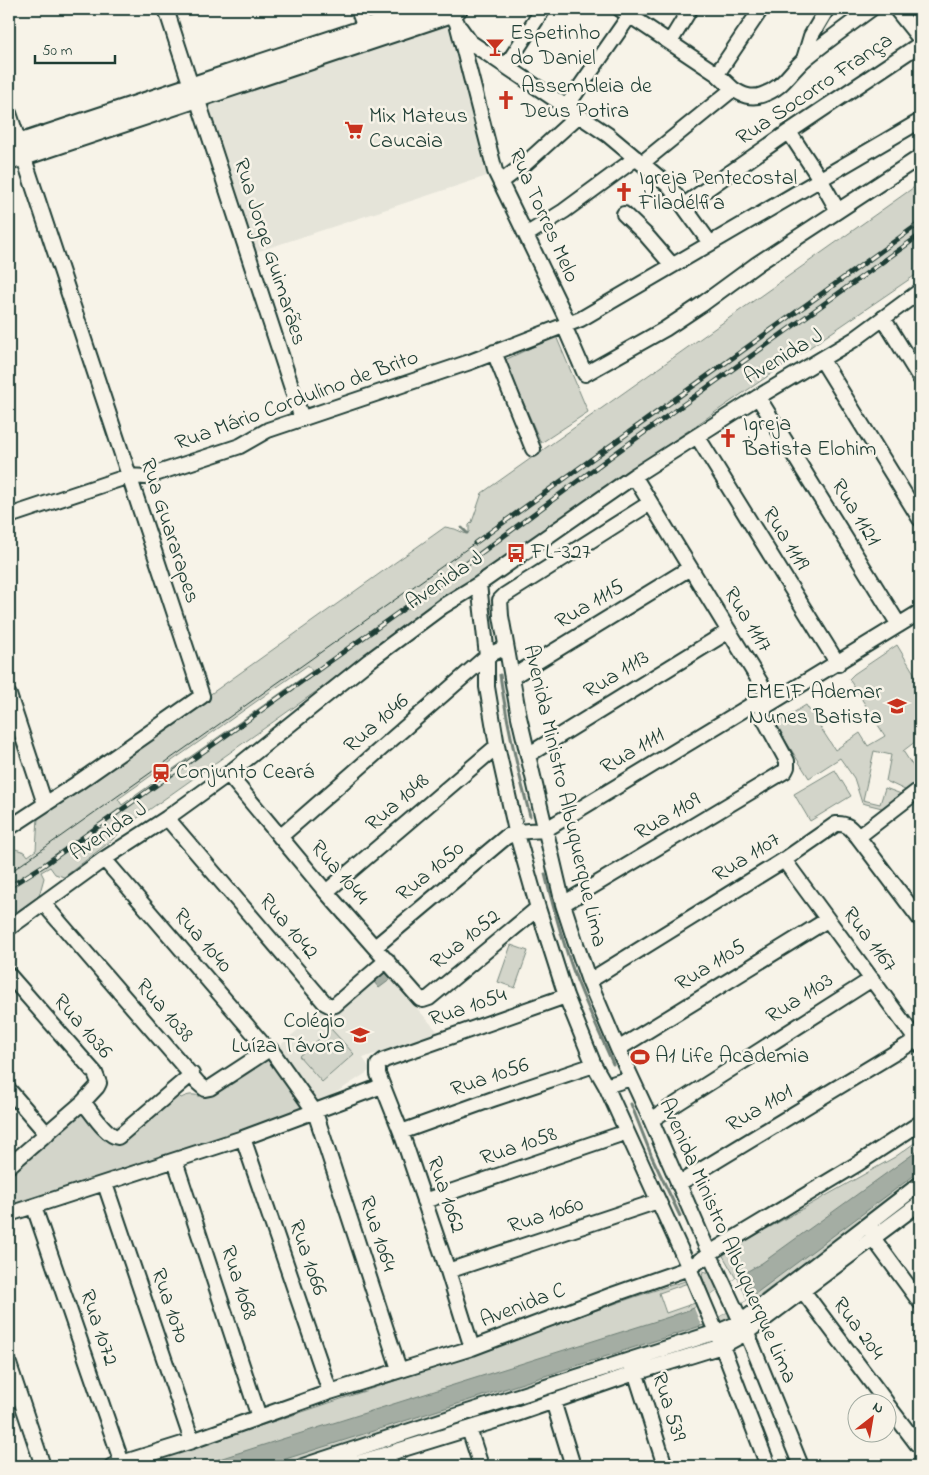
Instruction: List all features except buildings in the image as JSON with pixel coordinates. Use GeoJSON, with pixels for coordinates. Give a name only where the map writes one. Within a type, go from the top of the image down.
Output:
{"type":"FeatureCollection","features":[{"type":"Feature","properties":{"kind":"main road"},"geometry":{"type":"LineString","coordinates":[[194,92],[365,28],[422,9]]}},
{"type":"Feature","properties":{"kind":"main road"},"geometry":{"type":"LineString","coordinates":[[15,152],[194,92],[456,15]]}},
{"type":"Feature","properties":{"kind":"street","name":"Rua Jorge Guimarães"},"geometry":{"type":"LineString","coordinates":[[166,9],[302,419]]}},
{"type":"Feature","properties":{"kind":"street"},"geometry":{"type":"LineString","coordinates":[[358,9],[365,28]]}},
{"type":"Feature","properties":{"kind":"street"},"geometry":{"type":"LineString","coordinates":[[506,66],[543,9]]}},
{"type":"Feature","properties":{"kind":"street"},"geometry":{"type":"LineString","coordinates":[[670,42],[690,9]]}},
{"type":"Feature","properties":{"kind":"street"},"geometry":{"type":"LineString","coordinates":[[717,74],[761,9]]}},
{"type":"Feature","properties":{"kind":"street"},"geometry":{"type":"LineString","coordinates":[[804,59],[811,36],[827,9]]}},
{"type":"Feature","properties":{"kind":"street"},"geometry":{"type":"LineString","coordinates":[[566,107],[625,12],[717,74],[733,89],[741,94],[752,97],[776,88],[786,80],[804,59],[871,9]]}},
{"type":"Feature","properties":{"kind":"street"},"geometry":{"type":"LineString","coordinates":[[896,9],[920,39]]}},
{"type":"Feature","properties":{"kind":"street"},"geometry":{"type":"LineString","coordinates":[[456,15],[470,42],[608,135],[669,186],[710,243]]}},
{"type":"Feature","properties":{"kind":"street","name":"Rua Torres Melo"},"geometry":{"type":"LineString","coordinates":[[456,15],[495,171],[569,324],[566,330],[585,374],[665,329],[757,264],[838,211]]}},
{"type":"Feature","properties":{"kind":"street","name":"Rua Socorro França"},"geometry":{"type":"LineString","coordinates":[[684,205],[920,39]]}},
{"type":"Feature","properties":{"kind":"street"},"geometry":{"type":"LineString","coordinates":[[526,235],[639,161],[733,89]]}},
{"type":"Feature","properties":{"kind":"street","name":"Rua Guararapes"},"geometry":{"type":"LineString","coordinates":[[9,113],[15,152],[129,476],[202,696],[84,779],[9,828]]}},
{"type":"Feature","properties":{"kind":"street"},"geometry":{"type":"LineString","coordinates":[[501,182],[526,163],[578,116]]}},
{"type":"Feature","properties":{"kind":"street","name":"Rua Mário Cordulino de Brito"},"geometry":{"type":"LineString","coordinates":[[9,516],[129,476],[146,477],[240,446],[268,430],[494,352],[581,319],[920,121]]}},
{"type":"Feature","properties":{"kind":"street"},"geometry":{"type":"LineString","coordinates":[[789,132],[820,179],[838,211],[920,158]]}},
{"type":"Feature","properties":{"kind":"street"},"geometry":{"type":"LineString","coordinates":[[624,214],[646,235],[672,265]]}},
{"type":"Feature","properties":{"kind":"street","name":"Avenida J"},"geometry":{"type":"LineString","coordinates":[[9,928],[104,859],[167,818],[228,774],[369,661],[443,606],[479,584],[634,476],[758,397],[855,339],[920,291]]}},
{"type":"Feature","properties":{"kind":"street"},"geometry":{"type":"LineString","coordinates":[[884,318],[920,378]]}},
{"type":"Feature","properties":{"kind":"street"},"geometry":{"type":"LineString","coordinates":[[494,352],[533,449]]}},
{"type":"Feature","properties":{"kind":"street"},"geometry":{"type":"LineString","coordinates":[[822,360],[920,520]]}},
{"type":"Feature","properties":{"kind":"street","name":"Rua 1121"},"geometry":{"type":"LineString","coordinates":[[758,397],[899,625]]}},
{"type":"Feature","properties":{"kind":"street","name":"Rua 1119"},"geometry":{"type":"LineString","coordinates":[[697,436],[838,664]]}},
{"type":"Feature","properties":{"kind":"street"},"geometry":{"type":"LineString","coordinates":[[634,476],[650,503]]}},
{"type":"Feature","properties":{"kind":"street","name":"Rua 1117"},"geometry":{"type":"LineString","coordinates":[[650,503],[770,699]]}},
{"type":"Feature","properties":{"kind":"street","name":"Avenida Ministro Albuquerque Lima"},"geometry":{"type":"LineString","coordinates":[[650,503],[500,600],[506,648],[519,717],[563,904],[589,981],[678,1184],[744,1327],[801,1466]]}},
{"type":"Feature","properties":{"kind":"street","name":"Rua 1115"},"geometry":{"type":"LineString","coordinates":[[512,677],[690,568]]}},
{"type":"Feature","properties":{"kind":"street","name":"Avenida Ministro Albuquerque Lima"},"geometry":{"type":"LineString","coordinates":[[479,584],[487,656],[487,686],[496,746],[516,831],[566,996],[594,1065],[606,1086],[690,1268],[768,1466]]}},
{"type":"Feature","properties":{"kind":"street","name":"Rua 1111"},"geometry":{"type":"LineString","coordinates":[[516,831],[546,830],[770,699],[838,664],[920,612]]}},
{"type":"Feature","properties":{"kind":"street","name":"Rua 1113"},"geometry":{"type":"LineString","coordinates":[[528,755],[729,630]]}},
{"type":"Feature","properties":{"kind":"street","name":"Rua 1046"},"geometry":{"type":"LineString","coordinates":[[280,837],[487,656],[506,648]]}},
{"type":"Feature","properties":{"kind":"street"},"geometry":{"type":"LineString","coordinates":[[9,695],[44,804]]}},
{"type":"Feature","properties":{"kind":"street","name":"Rua 1109"},"geometry":{"type":"LineString","coordinates":[[563,904],[785,771],[788,767],[787,761],[762,715],[770,699]]}},
{"type":"Feature","properties":{"kind":"street","name":"Rua 1048"},"geometry":{"type":"LineString","coordinates":[[326,892],[496,746]]}},
{"type":"Feature","properties":{"kind":"street","name":"Rua 1044"},"geometry":{"type":"LineString","coordinates":[[228,774],[326,892],[420,998]]}},
{"type":"Feature","properties":{"kind":"street"},"geometry":{"type":"LineString","coordinates":[[858,837],[919,793]]}},
{"type":"Feature","properties":{"kind":"street","name":"Rua 1042"},"geometry":{"type":"LineString","coordinates":[[167,818],[326,1003],[331,1006],[335,1005],[387,960]]}},
{"type":"Feature","properties":{"kind":"street","name":"Rua 1107"},"geometry":{"type":"LineString","coordinates":[[589,981],[784,860],[836,824],[849,826],[920,918]]}},
{"type":"Feature","properties":{"kind":"street","name":"Rua 1050"},"geometry":{"type":"LineString","coordinates":[[375,947],[506,836],[516,831]]}},
{"type":"Feature","properties":{"kind":"street","name":"Rua 1040"},"geometry":{"type":"LineString","coordinates":[[104,859],[268,1050],[271,1050],[315,1112]]}},
{"type":"Feature","properties":{"kind":"street","name":"Rua 1167"},"geometry":{"type":"LineString","coordinates":[[784,860],[918,1043]]}},
{"type":"Feature","properties":{"kind":"street","name":"Rua 1038"},"geometry":{"type":"LineString","coordinates":[[43,904],[205,1089],[210,1088],[268,1050]]}},
{"type":"Feature","properties":{"kind":"street","name":"Rua 1052"},"geometry":{"type":"LineString","coordinates":[[420,998],[426,1000],[429,998],[538,908]]}},
{"type":"Feature","properties":{"kind":"street","name":"Rua 1105"},"geometry":{"type":"LineString","coordinates":[[618,1049],[827,920]]}},
{"type":"Feature","properties":{"kind":"street","name":"Rua 1036"},"geometry":{"type":"LineString","coordinates":[[9,975],[98,1078],[99,1083],[83,1102],[9,1166]]}},
{"type":"Feature","properties":{"kind":"street","name":"Rua 1103"},"geometry":{"type":"LineString","coordinates":[[651,1120],[872,978]]}},
{"type":"Feature","properties":{"kind":"street","name":"Rua 1054"},"geometry":{"type":"LineString","coordinates":[[384,1060],[566,996]]}},
{"type":"Feature","properties":{"kind":"street","name":"Rua 1101"},"geometry":{"type":"LineString","coordinates":[[678,1184],[918,1043]]}},
{"type":"Feature","properties":{"kind":"street","name":"Rua 1062"},"geometry":{"type":"LineString","coordinates":[[384,1060],[378,1065],[378,1074],[401,1132],[472,1348]]}},
{"type":"Feature","properties":{"kind":"street","name":"Rua 1056"},"geometry":{"type":"LineString","coordinates":[[401,1132],[594,1065]]}},
{"type":"Feature","properties":{"kind":"street"},"geometry":{"type":"LineString","coordinates":[[83,1102],[108,1132],[114,1137],[118,1137],[192,1074]]}},
{"type":"Feature","properties":{"kind":"street"},"geometry":{"type":"LineString","coordinates":[[606,1086],[631,1078]]}},
{"type":"Feature","properties":{"kind":"street"},"geometry":{"type":"LineString","coordinates":[[9,1214],[176,1161],[315,1112],[382,1086]]}},
{"type":"Feature","properties":{"kind":"street"},"geometry":{"type":"LineString","coordinates":[[9,1090],[47,1134]]}},
{"type":"Feature","properties":{"kind":"street","name":"Rua 1064"},"geometry":{"type":"LineString","coordinates":[[315,1112],[399,1370]]}},
{"type":"Feature","properties":{"kind":"street","name":"Avenida C"},"geometry":{"type":"LineString","coordinates":[[117,1465],[192,1441],[330,1392],[472,1348],[612,1295],[690,1268],[709,1253],[859,1163],[920,1123]]}},
{"type":"Feature","properties":{"kind":"street","name":"Rua 1058"},"geometry":{"type":"LineString","coordinates":[[424,1201],[627,1132]]}},
{"type":"Feature","properties":{"kind":"street","name":"Rua 1066"},"geometry":{"type":"LineString","coordinates":[[243,1138],[330,1392]]}},
{"type":"Feature","properties":{"kind":"street","name":"Rua 1068"},"geometry":{"type":"LineString","coordinates":[[176,1161],[259,1417]]}},
{"type":"Feature","properties":{"kind":"street","name":"Rua 1070"},"geometry":{"type":"LineString","coordinates":[[105,1184],[192,1441]]}},
{"type":"Feature","properties":{"kind":"street"},"geometry":{"type":"LineString","coordinates":[[303,1466],[507,1399],[722,1346],[744,1327],[870,1231],[920,1184]]}},
{"type":"Feature","properties":{"kind":"street","name":"Rua 1060"},"geometry":{"type":"LineString","coordinates":[[448,1271],[658,1201]]}},
{"type":"Feature","properties":{"kind":"street"},"geometry":{"type":"LineString","coordinates":[[870,1231],[920,1203]]}},
{"type":"Feature","properties":{"kind":"street","name":"Rua 1072"},"geometry":{"type":"LineString","coordinates":[[34,1207],[117,1465]]}},
{"type":"Feature","properties":{"kind":"street"},"geometry":{"type":"LineString","coordinates":[[870,1231],[920,1302]]}},
{"type":"Feature","properties":{"kind":"street","name":"Rua 204"},"geometry":{"type":"LineString","coordinates":[[799,1285],[878,1392]]}},
{"type":"Feature","properties":{"kind":"street"},"geometry":{"type":"LineString","coordinates":[[348,1466],[389,1460],[469,1429],[553,1401],[633,1367],[714,1326],[744,1327]]}},
{"type":"Feature","properties":{"kind":"street"},"geometry":{"type":"LineString","coordinates":[[9,1364],[43,1466]]}},
{"type":"Feature","properties":{"kind":"street","name":"Rua 539"},"geometry":{"type":"LineString","coordinates":[[633,1367],[665,1466]]}},
{"type":"Feature","properties":{"kind":"street"},"geometry":{"type":"LineString","coordinates":[[507,1399],[514,1415]]}},
{"type":"Feature","properties":{"kind":"street"},"geometry":{"type":"LineString","coordinates":[[553,1401],[573,1466]]}},
{"type":"Feature","properties":{"kind":"street","name":"Rua 204"},"geometry":{"type":"LineString","coordinates":[[896,1415],[919,1443]]}},
{"type":"Feature","properties":{"kind":"street"},"geometry":{"type":"LineString","coordinates":[[469,1429],[481,1466]]}},
{"type":"Feature","properties":{"kind":"shaded area"},"geometry":{"type":"Polygon","coordinates":[[[448,22],[452,24],[481,152],[490,175],[256,252],[208,102],[448,22]]]}},
{"type":"Feature","properties":{"kind":"shaded area"},"geometry":{"type":"Polygon","coordinates":[[[920,183],[920,272],[581,504],[129,824],[111,841],[64,877],[55,874],[50,867],[41,872],[44,878],[39,896],[9,917],[9,847],[25,852],[28,856],[36,850],[38,817],[445,527],[466,534],[469,532],[469,525],[472,522],[482,493],[920,183]],[[308,665],[118,799],[122,805],[312,671],[308,665]]]}},
{"type":"Feature","properties":{"kind":"shaded area"},"geometry":{"type":"Polygon","coordinates":[[[556,336],[588,412],[541,443],[505,360],[556,336]]]}},
{"type":"Feature","properties":{"kind":"shaded area"},"geometry":{"type":"Polygon","coordinates":[[[897,645],[920,683],[920,738],[903,751],[920,777],[920,783],[909,792],[886,781],[891,755],[874,751],[863,800],[880,804],[885,788],[904,795],[886,809],[862,803],[854,778],[840,758],[809,778],[775,724],[806,705],[835,750],[860,733],[868,746],[885,736],[849,679],[897,645]]]}},
{"type":"Feature","properties":{"kind":"shaded area"},"geometry":{"type":"Polygon","coordinates":[[[835,770],[851,796],[810,821],[794,794],[835,770]]]}},
{"type":"Feature","properties":{"kind":"shaded area"},"geometry":{"type":"Polygon","coordinates":[[[511,945],[528,951],[515,988],[498,982],[511,945]]]}},
{"type":"Feature","properties":{"kind":"shaded area","name":"Colégio Luíza Távora"},"geometry":{"type":"Polygon","coordinates":[[[385,972],[438,1032],[363,1058],[371,1070],[320,1103],[276,1049],[323,1008],[332,1018],[385,972]]]}},
{"type":"Feature","properties":{"kind":"shaded area"},"geometry":{"type":"Polygon","coordinates":[[[385,972],[391,979],[379,988],[374,982],[385,972]]]}},
{"type":"Feature","properties":{"kind":"shaded area"},"geometry":{"type":"Polygon","coordinates":[[[331,1029],[354,1054],[322,1082],[299,1056],[331,1029]]]}},
{"type":"Feature","properties":{"kind":"shaded area"},"geometry":{"type":"Polygon","coordinates":[[[266,1054],[304,1108],[300,1111],[132,1167],[9,1212],[9,1170],[82,1109],[112,1141],[167,1098],[179,1096],[181,1098],[192,1095],[202,1097],[209,1094],[266,1054]]]}},
{"type":"Feature","properties":{"kind":"shaded area"},"geometry":{"type":"Polygon","coordinates":[[[920,1139],[920,1180],[912,1183],[750,1303],[722,1254],[895,1157],[920,1139]]]}},
{"type":"Feature","properties":{"kind":"shaded area"},"geometry":{"type":"Polygon","coordinates":[[[920,1149],[920,1171],[747,1300],[707,1324],[264,1466],[197,1466],[694,1308],[737,1277],[762,1263],[920,1149]]]}},
{"type":"Feature","properties":{"kind":"shaded area"},"geometry":{"type":"Polygon","coordinates":[[[703,1271],[710,1273],[729,1314],[727,1321],[721,1322],[718,1318],[702,1276],[703,1271]]]}},
{"type":"Feature","properties":{"kind":"shaded area"},"geometry":{"type":"Polygon","coordinates":[[[685,1281],[690,1283],[705,1331],[290,1466],[136,1466],[398,1380],[685,1281]],[[688,1283],[659,1293],[666,1313],[695,1303],[688,1283]]]}},
{"type":"Feature","properties":{"kind":"pier"},"geometry":{"type":"Polygon","coordinates":[[[737,1277],[747,1300],[707,1324],[701,1325],[694,1308],[737,1277]]]}},
{"type":"Feature","properties":{"kind":"waterway"},"geometry":{"type":"LineString","coordinates":[[462,528],[467,533]]}},
{"type":"Feature","properties":{"kind":"waterway"},"geometry":{"type":"LineString","coordinates":[[500,675],[513,746],[530,816]]}},
{"type":"Feature","properties":{"kind":"waterway"},"geometry":{"type":"LineString","coordinates":[[545,874],[571,964],[613,1064]]}},
{"type":"Feature","properties":{"kind":"waterway"},"geometry":{"type":"LineString","coordinates":[[631,1104],[652,1157],[680,1216]]}},
{"type":"Feature","properties":{"kind":"tram line"},"geometry":{"type":"LineString","coordinates":[[9,873],[475,543]]}},
{"type":"Feature","properties":{"kind":"railway"},"geometry":{"type":"LineString","coordinates":[[475,543],[920,223]]}},
{"type":"Feature","properties":{"kind":"railway"},"geometry":{"type":"LineString","coordinates":[[9,887],[44,865],[454,573],[613,455],[920,235]]}},
{"type":"Feature","properties":{"kind":"place","name":"Espetinho do Daniel"},"geometry":{"type":"Point","coordinates":[495,47]}},
{"type":"Feature","properties":{"kind":"place","name":"Assembleia de Deus Potira"},"geometry":{"type":"Point","coordinates":[506,100]}},
{"type":"Feature","properties":{"kind":"place","name":"Mix Mateus Caucaia"},"geometry":{"type":"Point","coordinates":[354,130]}},
{"type":"Feature","properties":{"kind":"place","name":"Igreja Pentecostal Filadélfia"},"geometry":{"type":"Point","coordinates":[624,192]}},
{"type":"Feature","properties":{"kind":"place","name":"Igreja Batista Elohim"},"geometry":{"type":"Point","coordinates":[728,438]}},
{"type":"Feature","properties":{"kind":"place","name":"FL-327"},"geometry":{"type":"Point","coordinates":[516,553]}},
{"type":"Feature","properties":{"kind":"place","name":"EMEIF Ademar Nunes Batista"},"geometry":{"type":"Point","coordinates":[897,706]}},
{"type":"Feature","properties":{"kind":"place","name":"Conjunto Ceará"},"geometry":{"type":"Point","coordinates":[161,773]}},
{"type":"Feature","properties":{"kind":"place","name":"Colégio Luíza Távora"},"geometry":{"type":"Point","coordinates":[360,1035]}},
{"type":"Feature","properties":{"kind":"place","name":"A1 Life Academia"},"geometry":{"type":"Point","coordinates":[640,1057]}}]}
